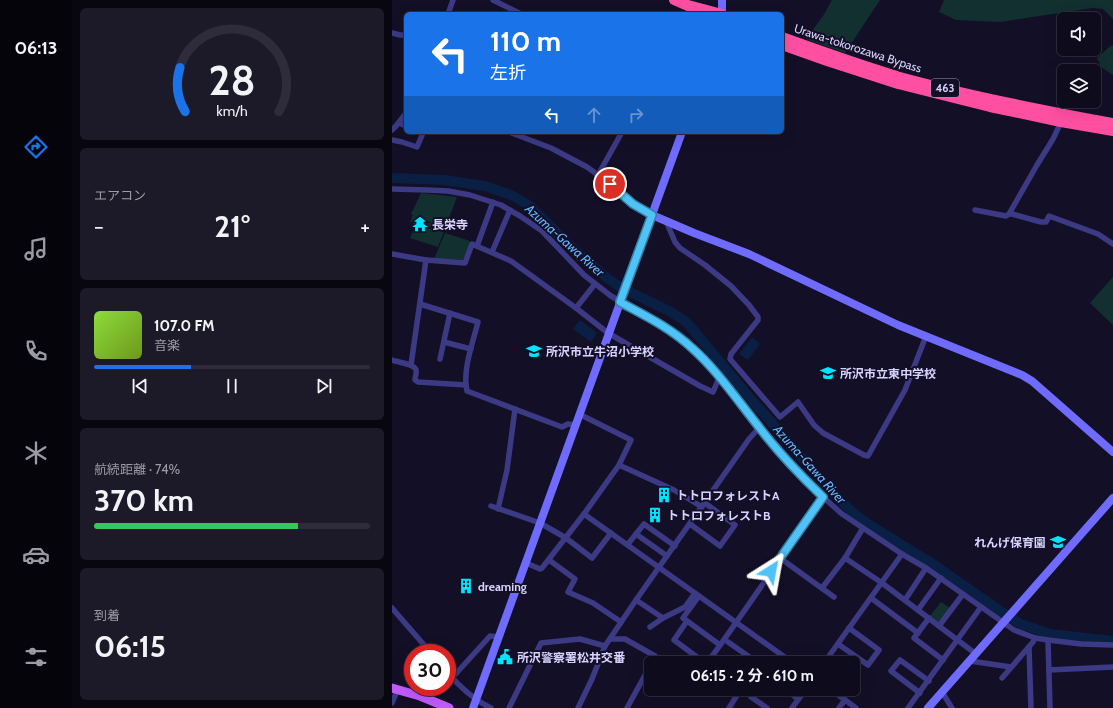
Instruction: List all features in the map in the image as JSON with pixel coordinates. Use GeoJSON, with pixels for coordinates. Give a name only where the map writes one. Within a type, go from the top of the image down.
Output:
{"type":"FeatureCollection","features":[{"type":"Feature","properties":{"kind":"highway"},"geometry":{"type":"LineString","coordinates":[[679,2],[715,12]]}},
{"type":"Feature","properties":{"kind":"highway"},"geometry":{"type":"LineString","coordinates":[[679,2],[700,12]]}},
{"type":"Feature","properties":{"kind":"highway","name":"Urawa-tokorozawa Bypass"},"geometry":{"type":"LineString","coordinates":[[784,38],[843,59],[900,77],[984,98],[1113,123]]}},
{"type":"Feature","properties":{"kind":"highway","name":"Urawa-tokorozawa Bypass"},"geometry":{"type":"LineString","coordinates":[[784,46],[898,84],[990,107],[1113,131]]}},
{"type":"Feature","properties":{"kind":"main road"},"geometry":{"type":"LineString","coordinates":[[395,688],[449,708]]}},
{"type":"Feature","properties":{"kind":"street"},"geometry":{"type":"LineString","coordinates":[[449,12],[453,0]]}},
{"type":"Feature","properties":{"kind":"street"},"geometry":{"type":"LineString","coordinates":[[493,0],[517,12]]}},
{"type":"Feature","properties":{"kind":"street"},"geometry":{"type":"LineString","coordinates":[[722,0],[722,12]]}},
{"type":"Feature","properties":{"kind":"street"},"geometry":{"type":"LineString","coordinates":[[392,33],[404,35]]}},
{"type":"Feature","properties":{"kind":"street"},"geometry":{"type":"LineString","coordinates":[[392,130],[404,116]]}},
{"type":"Feature","properties":{"kind":"street"},"geometry":{"type":"LineString","coordinates":[[1009,214],[1061,122]]}},
{"type":"Feature","properties":{"kind":"street"},"geometry":{"type":"LineString","coordinates":[[399,123],[404,125]]}},
{"type":"Feature","properties":{"kind":"street"},"geometry":{"type":"LineString","coordinates":[[392,140],[418,147],[423,134]]}},
{"type":"Feature","properties":{"kind":"street"},"geometry":{"type":"LineString","coordinates":[[514,134],[551,148],[587,167],[598,174],[633,204],[652,215],[764,261],[892,322],[1022,375],[1032,381],[1113,452]]}},
{"type":"Feature","properties":{"kind":"street"},"geometry":{"type":"LineString","coordinates":[[598,174],[621,134]]}},
{"type":"Feature","properties":{"kind":"street"},"geometry":{"type":"LineString","coordinates":[[473,708],[681,134]]}},
{"type":"Feature","properties":{"kind":"street"},"geometry":{"type":"LineString","coordinates":[[392,189],[448,191],[470,195],[493,202],[520,216],[542,232],[574,266],[595,284],[656,322],[691,347],[706,362],[796,471],[842,514],[902,554],[926,568],[1014,630],[1035,638],[1048,640],[1082,644],[1113,645]]}},
{"type":"Feature","properties":{"kind":"street"},"geometry":{"type":"LineString","coordinates":[[477,246],[493,202]]}},
{"type":"Feature","properties":{"kind":"street"},"geometry":{"type":"LineString","coordinates":[[492,252],[510,210]]}},
{"type":"Feature","properties":{"kind":"street"},"geometry":{"type":"LineString","coordinates":[[975,210],[1006,216],[1012,214],[1041,222],[1046,222],[1049,216],[1098,234],[1113,244]]}},
{"type":"Feature","properties":{"kind":"street"},"geometry":{"type":"LineString","coordinates":[[666,221],[674,242],[680,248],[705,264],[730,286],[749,305],[758,317],[758,320],[731,354],[730,359],[780,417],[798,402],[814,425],[824,433],[864,455],[868,456],[900,401],[926,336]]}},
{"type":"Feature","properties":{"kind":"street"},"geometry":{"type":"LineString","coordinates":[[392,254],[426,260],[465,263],[472,244],[511,261],[608,333],[700,386],[713,392],[719,378]]}},
{"type":"Feature","properties":{"kind":"street"},"geometry":{"type":"LineString","coordinates":[[410,365],[426,260]]}},
{"type":"Feature","properties":{"kind":"street"},"geometry":{"type":"LineString","coordinates":[[576,308],[595,284]]}},
{"type":"Feature","properties":{"kind":"street"},"geometry":{"type":"LineString","coordinates":[[420,304],[478,322],[467,368],[467,391],[562,427],[568,424],[575,425]]}},
{"type":"Feature","properties":{"kind":"street"},"geometry":{"type":"LineString","coordinates":[[440,359],[450,313]]}},
{"type":"Feature","properties":{"kind":"street"},"geometry":{"type":"LineString","coordinates":[[444,342],[471,349]]}},
{"type":"Feature","properties":{"kind":"street"},"geometry":{"type":"LineString","coordinates":[[392,360],[410,365],[416,369],[415,380],[418,382],[466,385]]}},
{"type":"Feature","properties":{"kind":"street"},"geometry":{"type":"LineString","coordinates":[[498,509],[507,470],[515,409]]}},
{"type":"Feature","properties":{"kind":"street"},"geometry":{"type":"LineString","coordinates":[[526,563],[540,569],[549,560],[619,465],[631,440],[579,414]]}},
{"type":"Feature","properties":{"kind":"street"},"geometry":{"type":"LineString","coordinates":[[578,708],[592,679],[605,646],[659,567],[759,428]]}},
{"type":"Feature","properties":{"kind":"street"},"geometry":{"type":"LineString","coordinates":[[619,465],[674,490],[703,505],[735,525],[720,546],[690,524]]}},
{"type":"Feature","properties":{"kind":"street"},"geometry":{"type":"LineString","coordinates":[[711,656],[823,497]]}},
{"type":"Feature","properties":{"kind":"street"},"geometry":{"type":"LineString","coordinates":[[928,708],[1113,498]]}},
{"type":"Feature","properties":{"kind":"street"},"geometry":{"type":"LineString","coordinates":[[491,506],[540,523],[566,538],[592,558],[611,533]]}},
{"type":"Feature","properties":{"kind":"street"},"geometry":{"type":"LineString","coordinates":[[584,514],[783,656]]}},
{"type":"Feature","properties":{"kind":"street"},"geometry":{"type":"LineString","coordinates":[[628,544],[644,524],[674,546]]}},
{"type":"Feature","properties":{"kind":"street"},"geometry":{"type":"LineString","coordinates":[[822,588],[845,558],[863,528]]}},
{"type":"Feature","properties":{"kind":"street"},"geometry":{"type":"LineString","coordinates":[[636,534],[667,556]]}},
{"type":"Feature","properties":{"kind":"street"},"geometry":{"type":"LineString","coordinates":[[829,656],[902,554]]}},
{"type":"Feature","properties":{"kind":"street"},"geometry":{"type":"LineString","coordinates":[[780,558],[834,597]]}},
{"type":"Feature","properties":{"kind":"street"},"geometry":{"type":"LineString","coordinates":[[845,558],[882,583],[976,654]]}},
{"type":"Feature","properties":{"kind":"street"},"geometry":{"type":"LineString","coordinates":[[549,560],[575,579],[568,592],[593,603],[621,622]]}},
{"type":"Feature","properties":{"kind":"street"},"geometry":{"type":"LineString","coordinates":[[904,600],[926,568]]}},
{"type":"Feature","properties":{"kind":"street"},"geometry":{"type":"LineString","coordinates":[[918,610],[940,578]]}},
{"type":"Feature","properties":{"kind":"street"},"geometry":{"type":"LineString","coordinates":[[650,627],[663,618],[685,607],[697,594]]}},
{"type":"Feature","properties":{"kind":"street"},"geometry":{"type":"LineString","coordinates":[[697,594],[683,618],[720,645]]}},
{"type":"Feature","properties":{"kind":"street"},"geometry":{"type":"LineString","coordinates":[[939,626],[963,594]]}},
{"type":"Feature","properties":{"kind":"street"},"geometry":{"type":"LineString","coordinates":[[870,598],[918,633]]}},
{"type":"Feature","properties":{"kind":"street"},"geometry":{"type":"LineString","coordinates":[[636,600],[663,618]]}},
{"type":"Feature","properties":{"kind":"street"},"geometry":{"type":"LineString","coordinates":[[908,708],[929,681],[980,607]]}},
{"type":"Feature","properties":{"kind":"street"},"geometry":{"type":"LineString","coordinates":[[392,608],[423,644]]}},
{"type":"Feature","properties":{"kind":"street"},"geometry":{"type":"LineString","coordinates":[[929,618],[914,638],[943,660]]}},
{"type":"Feature","properties":{"kind":"street"},"geometry":{"type":"LineString","coordinates":[[687,621],[674,640],[696,656]]}},
{"type":"Feature","properties":{"kind":"street"},"geometry":{"type":"LineString","coordinates":[[838,644],[868,665],[880,650],[849,628]]}},
{"type":"Feature","properties":{"kind":"street"},"geometry":{"type":"LineString","coordinates":[[456,674],[490,636],[499,637]]}},
{"type":"Feature","properties":{"kind":"street"},"geometry":{"type":"LineString","coordinates":[[1002,678],[1035,638]]}},
{"type":"Feature","properties":{"kind":"street"},"geometry":{"type":"LineString","coordinates":[[509,708],[541,643],[580,639],[605,646]]}},
{"type":"Feature","properties":{"kind":"street"},"geometry":{"type":"LineString","coordinates":[[610,639],[625,639],[655,656]]}},
{"type":"Feature","properties":{"kind":"street"},"geometry":{"type":"LineString","coordinates":[[1048,640],[1050,708]]}},
{"type":"Feature","properties":{"kind":"street"},"geometry":{"type":"LineString","coordinates":[[728,642],[748,656]]}},
{"type":"Feature","properties":{"kind":"street"},"geometry":{"type":"LineString","coordinates":[[1028,648],[1031,708]]}},
{"type":"Feature","properties":{"kind":"street"},"geometry":{"type":"LineString","coordinates":[[920,693],[891,672],[900,660],[929,681]]}},
{"type":"Feature","properties":{"kind":"street"},"geometry":{"type":"LineString","coordinates":[[970,661],[1011,667]]}},
{"type":"Feature","properties":{"kind":"street"},"geometry":{"type":"LineString","coordinates":[[1049,670],[1113,667]]}},
{"type":"Feature","properties":{"kind":"street"},"geometry":{"type":"LineString","coordinates":[[627,708],[644,676]]}},
{"type":"Feature","properties":{"kind":"street"},"geometry":{"type":"LineString","coordinates":[[456,681],[482,704],[491,708]]}},
{"type":"Feature","properties":{"kind":"street"},"geometry":{"type":"LineString","coordinates":[[392,703],[395,688]]}},
{"type":"Feature","properties":{"kind":"street"},"geometry":{"type":"LineString","coordinates":[[942,692],[952,708]]}},
{"type":"Feature","properties":{"kind":"street"},"geometry":{"type":"LineString","coordinates":[[729,708],[737,696]]}},
{"type":"Feature","properties":{"kind":"street"},"geometry":{"type":"LineString","coordinates":[[753,696],[752,697],[766,708]]}},
{"type":"Feature","properties":{"kind":"street"},"geometry":{"type":"LineString","coordinates":[[794,696],[798,699]]}},
{"type":"Feature","properties":{"kind":"street"},"geometry":{"type":"LineString","coordinates":[[792,708],[800,696]]}},
{"type":"Feature","properties":{"kind":"street"},"geometry":{"type":"LineString","coordinates":[[840,696],[856,708]]}},
{"type":"Feature","properties":{"kind":"street"},"geometry":{"type":"LineString","coordinates":[[839,708],[845,700]]}},
{"type":"Feature","properties":{"kind":"green space"},"geometry":{"type":"Polygon","coordinates":[[[832,0],[880,0],[845,53],[806,39],[823,16],[832,0]]]}},
{"type":"Feature","properties":{"kind":"green space"},"geometry":{"type":"Polygon","coordinates":[[[944,0],[1113,0],[1113,19],[1103,9],[1093,8],[1057,12],[1057,13],[1000,22],[956,20],[939,12],[944,0]]]}},
{"type":"Feature","properties":{"kind":"green space"},"geometry":{"type":"Polygon","coordinates":[[[1113,45],[1113,75],[1101,67],[1101,64],[1097,58],[1101,56],[1109,47],[1113,45]]]}},
{"type":"Feature","properties":{"kind":"green space"},"geometry":{"type":"Polygon","coordinates":[[[421,193],[457,197],[438,247],[410,238],[416,225],[410,222],[413,215],[411,214],[421,193]]]}},
{"type":"Feature","properties":{"kind":"green space"},"geometry":{"type":"Polygon","coordinates":[[[445,233],[470,241],[465,258],[462,260],[434,259],[445,233]]]}},
{"type":"Feature","properties":{"kind":"green space"},"geometry":{"type":"Polygon","coordinates":[[[1113,277],[1113,325],[1090,303],[1113,277]]]}},
{"type":"Feature","properties":{"kind":"green space"},"geometry":{"type":"Polygon","coordinates":[[[941,602],[950,608],[938,622],[930,616],[941,602]]]}},
{"type":"Feature","properties":{"kind":"water"},"geometry":{"type":"Polygon","coordinates":[[[580,320],[597,333],[591,342],[573,329],[580,320]]]}},
{"type":"Feature","properties":{"kind":"water"},"geometry":{"type":"Polygon","coordinates":[[[752,337],[760,344],[748,360],[739,354],[752,337]]]}},
{"type":"Feature","properties":{"kind":"waterway","name":"Azuma-Gawa River"},"geometry":{"type":"LineString","coordinates":[[392,178],[444,180],[485,186],[511,195],[529,205],[567,243],[607,278],[620,287],[671,312],[685,321],[823,482],[851,511],[868,524],[933,564],[1021,624],[1050,634],[1113,641]]}},
{"type":"Feature","properties":{"kind":"place","name":"長栄寺"},"geometry":{"type":"Point","coordinates":[420,224]}},
{"type":"Feature","properties":{"kind":"place","name":"所沢市立牛沼小学校"},"geometry":{"type":"Point","coordinates":[534,351]}},
{"type":"Feature","properties":{"kind":"place","name":"所沢市立東中学校"},"geometry":{"type":"Point","coordinates":[828,373]}},
{"type":"Feature","properties":{"kind":"place","name":"トトロフォレストA"},"geometry":{"type":"Point","coordinates":[664,495]}},
{"type":"Feature","properties":{"kind":"place","name":"トトロフォレストB"},"geometry":{"type":"Point","coordinates":[655,515]}},
{"type":"Feature","properties":{"kind":"place","name":"れんげ保育園"},"geometry":{"type":"Point","coordinates":[1058,542]}},
{"type":"Feature","properties":{"kind":"place","name":"dreaming"},"geometry":{"type":"Point","coordinates":[466,586]}},
{"type":"Feature","properties":{"kind":"place","name":"所沢警察署松井交番"},"geometry":{"type":"Point","coordinates":[505,657]}},
{"type":"Feature","properties":{"kind":"route"},"geometry":{"type":"LineString","coordinates":[[610,184],[633,204],[652,215],[620,302],[675,334],[691,347],[706,362],[759,428],[794,468],[823,497],[771,571]]}}]}
